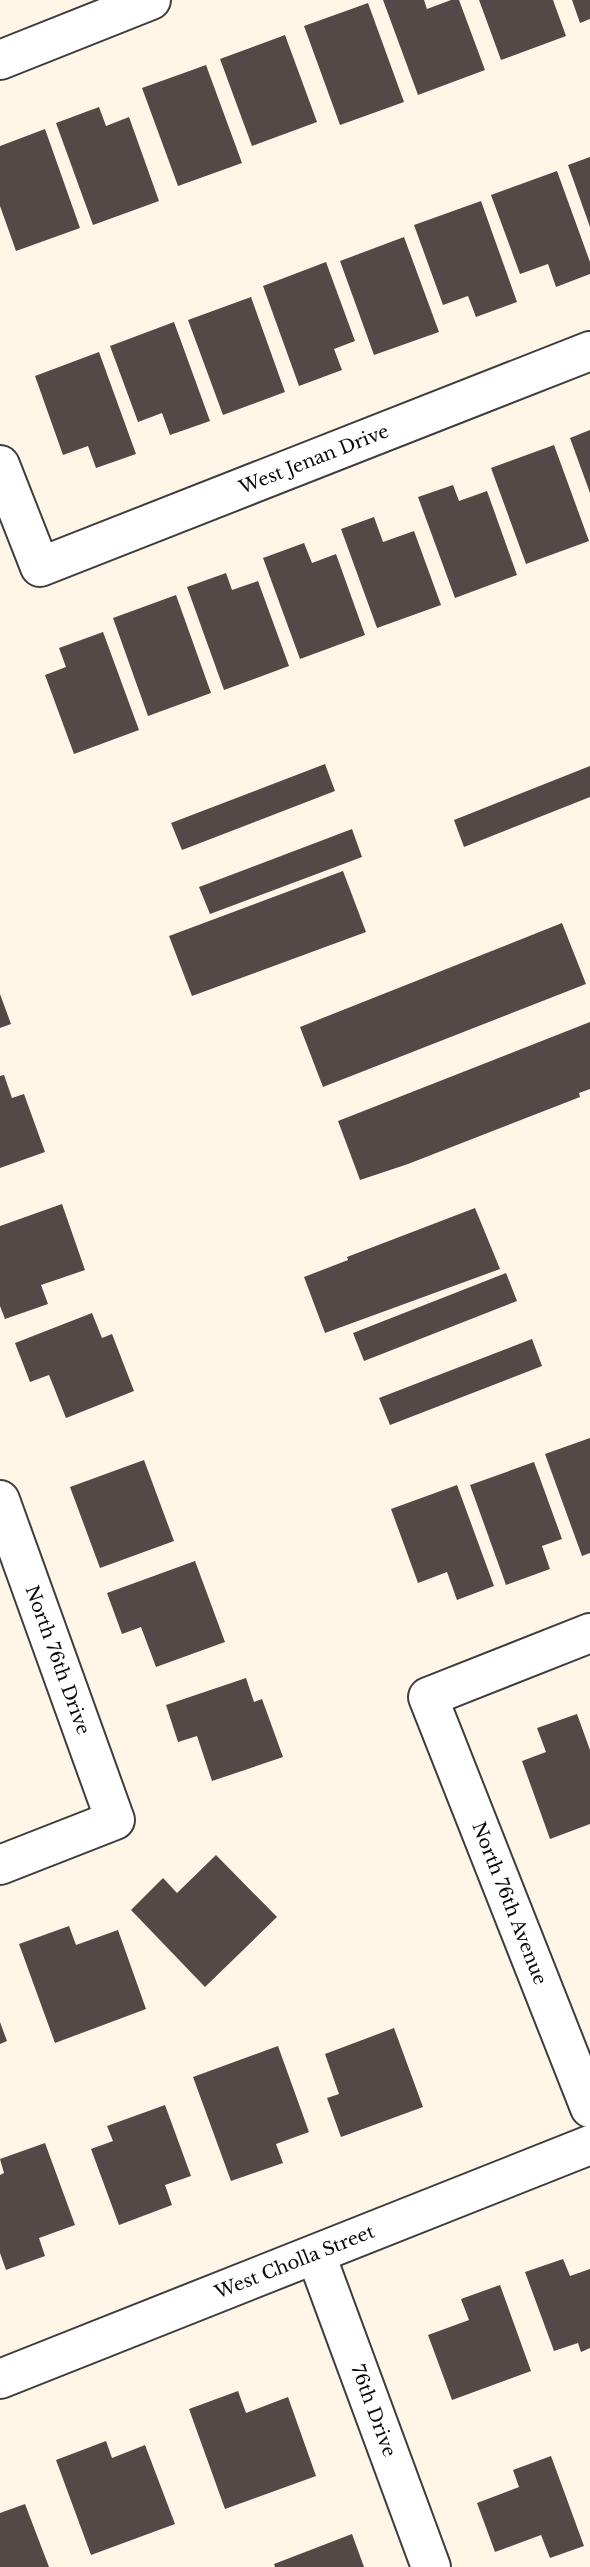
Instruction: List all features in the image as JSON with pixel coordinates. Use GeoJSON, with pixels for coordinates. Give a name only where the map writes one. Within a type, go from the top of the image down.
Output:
{"type":"FeatureCollection","features":[{"type":"Feature","properties":{"kind":"street"},"geometry":{"type":"LineString","coordinates":[[0,60],[151,0]]}},
{"type":"Feature","properties":{"kind":"street","name":"West Jenan Drive"},"geometry":{"type":"LineString","coordinates":[[0,466],[40,567],[590,351]]}},
{"type":"Feature","properties":{"kind":"street","name":"North 76th Drive"},"geometry":{"type":"LineString","coordinates":[[0,1500],[115,1820],[0,1865]]}},
{"type":"Feature","properties":{"kind":"street","name":"North 76th Avenue"},"geometry":{"type":"LineString","coordinates":[[590,1633],[428,1697],[590,2108]]}},
{"type":"Feature","properties":{"kind":"street","name":"West Cholla Street"},"geometry":{"type":"LineString","coordinates":[[0,2379],[590,2145]]}},
{"type":"Feature","properties":{"kind":"street","name":"76th Drive"},"geometry":{"type":"LineString","coordinates":[[316,2255],[430,2567]]}},
{"type":"Feature","properties":{"kind":"building"},"geometry":{"type":"Polygon","coordinates":[[[383,0],[424,0],[427,9],[451,0],[459,0],[485,70],[418,95],[383,0]]]}},
{"type":"Feature","properties":{"kind":"building"},"geometry":{"type":"Polygon","coordinates":[[[479,0],[553,0],[566,36],[501,60],[479,0]]]}},
{"type":"Feature","properties":{"kind":"building"},"geometry":{"type":"Polygon","coordinates":[[[572,0],[590,0],[590,19],[580,23],[572,0]]]}},
{"type":"Feature","properties":{"kind":"building"},"geometry":{"type":"Polygon","coordinates":[[[368,3],[404,102],[340,125],[304,26],[368,3]]]}},
{"type":"Feature","properties":{"kind":"building"},"geometry":{"type":"Polygon","coordinates":[[[285,35],[317,122],[252,146],[220,59],[285,35]]]}},
{"type":"Feature","properties":{"kind":"building"},"geometry":{"type":"Polygon","coordinates":[[[206,65],[242,163],[178,186],[142,88],[206,65]]]}},
{"type":"Feature","properties":{"kind":"building"},"geometry":{"type":"Polygon","coordinates":[[[99,107],[106,126],[129,117],[159,201],[93,225],[56,123],[99,107]]]}},
{"type":"Feature","properties":{"kind":"building"},"geometry":{"type":"Polygon","coordinates":[[[45,129],[80,228],[16,251],[0,206],[0,146],[45,129]]]}},
{"type":"Feature","properties":{"kind":"building"},"geometry":{"type":"Polygon","coordinates":[[[590,157],[590,227],[568,165],[590,157]]]}},
{"type":"Feature","properties":{"kind":"building"},"geometry":{"type":"Polygon","coordinates":[[[557,171],[590,262],[590,274],[556,287],[548,264],[520,274],[491,195],[557,171]]]}},
{"type":"Feature","properties":{"kind":"building"},"geometry":{"type":"Polygon","coordinates":[[[481,201],[517,302],[476,317],[468,296],[443,305],[414,225],[481,201]]]}},
{"type":"Feature","properties":{"kind":"building"},"geometry":{"type":"Polygon","coordinates":[[[404,237],[439,332],[374,355],[340,261],[404,237]]]}},
{"type":"Feature","properties":{"kind":"building"},"geometry":{"type":"Polygon","coordinates":[[[326,262],[355,341],[334,349],[342,370],[299,386],[263,286],[326,262]]]}},
{"type":"Feature","properties":{"kind":"building"},"geometry":{"type":"Polygon","coordinates":[[[251,297],[285,392],[223,415],[188,320],[251,297]]]}},
{"type":"Feature","properties":{"kind":"building"},"geometry":{"type":"Polygon","coordinates":[[[174,322],[210,421],[170,435],[162,413],[138,422],[110,346],[174,322]]]}},
{"type":"Feature","properties":{"kind":"building"},"geometry":{"type":"Polygon","coordinates":[[[99,352],[136,454],[96,468],[88,446],[63,455],[35,376],[99,352]]]}},
{"type":"Feature","properties":{"kind":"building"},"geometry":{"type":"Polygon","coordinates":[[[590,430],[590,493],[570,438],[590,430]]]}},
{"type":"Feature","properties":{"kind":"building"},"geometry":{"type":"Polygon","coordinates":[[[554,445],[589,541],[526,564],[491,468],[554,445]]]}},
{"type":"Feature","properties":{"kind":"building"},"geometry":{"type":"Polygon","coordinates":[[[453,485],[459,501],[487,491],[517,575],[455,598],[418,497],[453,485]]]}},
{"type":"Feature","properties":{"kind":"building"},"geometry":{"type":"Polygon","coordinates":[[[374,517],[383,542],[414,531],[441,605],[377,628],[341,529],[374,517]]]}},
{"type":"Feature","properties":{"kind":"building"},"geometry":{"type":"Polygon","coordinates":[[[304,543],[312,563],[336,554],[365,635],[300,659],[263,558],[304,543]]]}},
{"type":"Feature","properties":{"kind":"building"},"geometry":{"type":"Polygon","coordinates":[[[226,573],[232,590],[258,581],[289,666],[224,690],[187,587],[226,573]]]}},
{"type":"Feature","properties":{"kind":"building"},"geometry":{"type":"Polygon","coordinates":[[[176,595],[211,693],[148,716],[113,618],[176,595]]]}},
{"type":"Feature","properties":{"kind":"building"},"geometry":{"type":"Polygon","coordinates":[[[103,632],[139,730],[74,754],[45,675],[66,667],[59,648],[103,632]]]}},
{"type":"Feature","properties":{"kind":"building"},"geometry":{"type":"Polygon","coordinates":[[[325,764],[335,791],[182,850],[171,823],[325,764]]]}},
{"type":"Feature","properties":{"kind":"building"},"geometry":{"type":"Polygon","coordinates":[[[590,766],[590,797],[464,847],[454,820],[590,766]]]}},
{"type":"Feature","properties":{"kind":"building"},"geometry":{"type":"Polygon","coordinates":[[[352,829],[362,857],[210,914],[199,887],[352,829]]]}},
{"type":"Feature","properties":{"kind":"building"},"geometry":{"type":"Polygon","coordinates":[[[343,871],[366,932],[192,996],[169,936],[343,871]]]}},
{"type":"Feature","properties":{"kind":"building"},"geometry":{"type":"Polygon","coordinates":[[[562,923],[586,984],[323,1087],[300,1027],[562,923]]]}},
{"type":"Feature","properties":{"kind":"building"},"geometry":{"type":"Polygon","coordinates":[[[0,994],[11,1024],[0,1028],[0,994]]]}},
{"type":"Feature","properties":{"kind":"building"},"geometry":{"type":"Polygon","coordinates":[[[590,1022],[590,1089],[579,1093],[580,1097],[360,1180],[338,1121],[590,1022]]]}},
{"type":"Feature","properties":{"kind":"building"},"geometry":{"type":"Polygon","coordinates":[[[4,1075],[12,1098],[24,1094],[45,1152],[0,1168],[0,1076],[4,1075]]]}},
{"type":"Feature","properties":{"kind":"building"},"geometry":{"type":"Polygon","coordinates":[[[62,1204],[85,1270],[41,1285],[48,1304],[5,1319],[0,1306],[0,1226],[62,1204]]]}},
{"type":"Feature","properties":{"kind":"building"},"geometry":{"type":"Polygon","coordinates":[[[475,1208],[500,1269],[325,1333],[304,1277],[348,1260],[347,1257],[475,1208]]]}},
{"type":"Feature","properties":{"kind":"building"},"geometry":{"type":"Polygon","coordinates":[[[506,1273],[517,1301],[364,1361],[353,1333],[506,1273]]]}},
{"type":"Feature","properties":{"kind":"building"},"geometry":{"type":"Polygon","coordinates":[[[92,1313],[102,1338],[112,1334],[134,1391],[66,1418],[49,1375],[30,1382],[15,1343],[92,1313]]]}},
{"type":"Feature","properties":{"kind":"building"},"geometry":{"type":"Polygon","coordinates":[[[532,1339],[542,1366],[390,1425],[379,1398],[532,1339]]]}},
{"type":"Feature","properties":{"kind":"building"},"geometry":{"type":"Polygon","coordinates":[[[590,1438],[590,1553],[582,1556],[545,1454],[590,1438]]]}},
{"type":"Feature","properties":{"kind":"building"},"geometry":{"type":"Polygon","coordinates":[[[144,1460],[174,1541],[100,1568],[70,1487],[144,1460]]]}},
{"type":"Feature","properties":{"kind":"building"},"geometry":{"type":"Polygon","coordinates":[[[534,1462],[562,1539],[542,1546],[550,1569],[506,1585],[470,1485],[534,1462]]]}},
{"type":"Feature","properties":{"kind":"building"},"geometry":{"type":"Polygon","coordinates":[[[457,1485],[494,1586],[457,1600],[447,1572],[418,1583],[391,1509],[457,1485]]]}},
{"type":"Feature","properties":{"kind":"building"},"geometry":{"type":"Polygon","coordinates":[[[195,1561],[225,1642],[156,1667],[141,1627],[122,1634],[107,1593],[195,1561]]]}},
{"type":"Feature","properties":{"kind":"building"},"geometry":{"type":"Polygon","coordinates":[[[246,1678],[254,1702],[262,1699],[283,1757],[212,1781],[197,1736],[178,1742],[166,1705],[246,1678]]]}},
{"type":"Feature","properties":{"kind":"building"},"geometry":{"type":"Polygon","coordinates":[[[577,1714],[590,1750],[590,1824],[550,1839],[522,1761],[546,1752],[537,1728],[577,1714]]]}},
{"type":"Feature","properties":{"kind":"building"},"geometry":{"type":"Polygon","coordinates":[[[216,1855],[277,1917],[205,1987],[131,1910],[163,1878],[177,1893],[216,1855]]]}},
{"type":"Feature","properties":{"kind":"building"},"geometry":{"type":"Polygon","coordinates":[[[69,1926],[76,1945],[118,1930],[146,2009],[55,2043],[19,1944],[69,1926]]]}},
{"type":"Feature","properties":{"kind":"building"},"geometry":{"type":"Polygon","coordinates":[[[0,2022],[7,2041],[0,2044],[0,2022]]]}},
{"type":"Feature","properties":{"kind":"building"},"geometry":{"type":"Polygon","coordinates":[[[394,2028],[423,2107],[341,2137],[327,2098],[339,2094],[325,2054],[394,2028]]]}},
{"type":"Feature","properties":{"kind":"building"},"geometry":{"type":"Polygon","coordinates":[[[278,2046],[309,2132],[276,2144],[283,2163],[231,2181],[193,2077],[278,2046]]]}},
{"type":"Feature","properties":{"kind":"building"},"geometry":{"type":"Polygon","coordinates":[[[165,2105],[191,2176],[165,2185],[172,2205],[119,2225],[91,2149],[113,2141],[107,2126],[165,2105]]]}},
{"type":"Feature","properties":{"kind":"building"},"geometry":{"type":"Polygon","coordinates":[[[45,2143],[75,2225],[39,2238],[45,2256],[6,2270],[0,2253],[0,2175],[4,2173],[0,2159],[45,2143]]]}},
{"type":"Feature","properties":{"kind":"building"},"geometry":{"type":"Polygon","coordinates":[[[563,2259],[570,2276],[590,2269],[590,2348],[581,2352],[578,2343],[554,2351],[525,2272],[563,2259]]]}},
{"type":"Feature","properties":{"kind":"building"},"geometry":{"type":"Polygon","coordinates":[[[500,2285],[531,2371],[452,2400],[428,2335],[469,2320],[461,2299],[500,2285]]]}},
{"type":"Feature","properties":{"kind":"building"},"geometry":{"type":"Polygon","coordinates":[[[238,2391],[246,2413],[288,2397],[316,2476],[225,2509],[189,2409],[238,2391]]]}},
{"type":"Feature","properties":{"kind":"building"},"geometry":{"type":"Polygon","coordinates":[[[106,2441],[112,2458],[145,2445],[175,2524],[91,2555],[56,2460],[106,2441]]]}},
{"type":"Feature","properties":{"kind":"building"},"geometry":{"type":"Polygon","coordinates":[[[551,2456],[584,2546],[550,2558],[541,2535],[495,2552],[477,2503],[519,2487],[513,2470],[551,2456]]]}},
{"type":"Feature","properties":{"kind":"building"},"geometry":{"type":"Polygon","coordinates":[[[25,2504],[49,2567],[0,2567],[0,2513],[25,2504]]]}},
{"type":"Feature","properties":{"kind":"building"},"geometry":{"type":"Polygon","coordinates":[[[352,2534],[364,2567],[275,2567],[274,2564],[352,2534]]]}}]}
